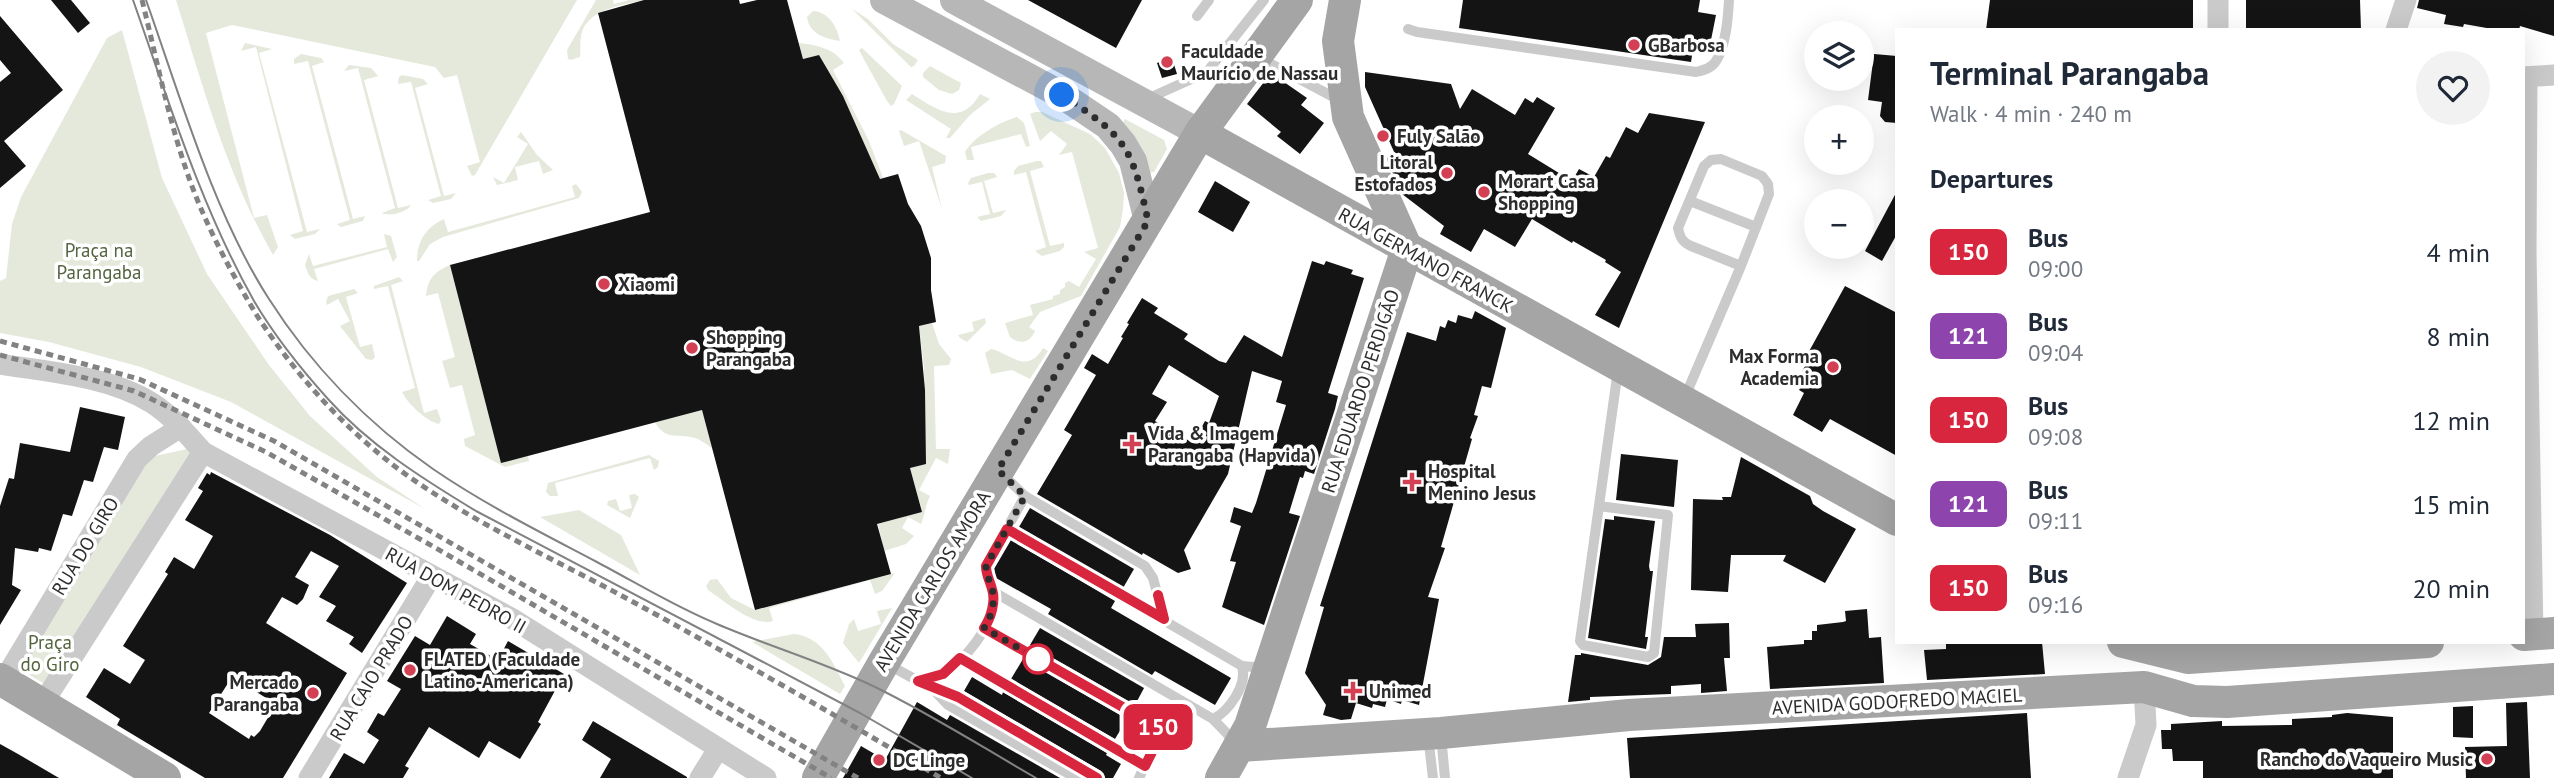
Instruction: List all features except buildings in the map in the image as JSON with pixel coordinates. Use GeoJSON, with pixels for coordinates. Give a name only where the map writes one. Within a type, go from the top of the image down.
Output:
{"type":"FeatureCollection","features":[{"type":"Feature","properties":{"kind":"main road"},"geometry":{"type":"LineString","coordinates":[[884,0],[1062,95],[1108,126],[1124,144],[1133,161],[1148,221]]}},
{"type":"Feature","properties":{"kind":"main road","name":"RUA GERMANO FRANCK"},"geometry":{"type":"LineString","coordinates":[[954,0],[1895,519]]}},
{"type":"Feature","properties":{"kind":"main road"},"geometry":{"type":"LineString","coordinates":[[1345,0],[1338,41],[1348,117],[1407,249]]}},
{"type":"Feature","properties":{"kind":"main road","name":"AVENIDA CARLOS AMORA"},"geometry":{"type":"LineString","coordinates":[[818,778],[998,470],[1086,311],[1148,221],[1200,134],[1255,55],[1283,4]]}},
{"type":"Feature","properties":{"kind":"main road","name":"RUA EDUARDO PERDIGÃO"},"geometry":{"type":"LineString","coordinates":[[1221,778],[1250,726],[1257,663],[1407,249]]}},
{"type":"Feature","properties":{"kind":"main road"},"geometry":{"type":"LineString","coordinates":[[2116,644],[2144,687]]}},
{"type":"Feature","properties":{"kind":"main road"},"geometry":{"type":"LineString","coordinates":[[2131,644],[2188,658],[2227,650],[2378,644]]}},
{"type":"Feature","properties":{"kind":"main road"},"geometry":{"type":"LineString","coordinates":[[2,679],[165,778]]}},
{"type":"Feature","properties":{"kind":"main road","name":"AVENIDA GODOFREDO MACIEL"},"geometry":{"type":"LineString","coordinates":[[1239,746],[1435,734],[1629,715],[2144,687],[2193,701],[2227,702],[2554,679]]}},
{"type":"Feature","properties":{"kind":"street"},"geometry":{"type":"LineString","coordinates":[[2218,0],[2218,28]]}},
{"type":"Feature","properties":{"kind":"street"},"geometry":{"type":"LineString","coordinates":[[2397,28],[2406,0]]}},
{"type":"Feature","properties":{"kind":"street"},"geometry":{"type":"LineString","coordinates":[[2537,634],[2527,434],[2525,77],[2554,75]]}},
{"type":"Feature","properties":{"kind":"street","name":"RUA DOM PEDRO II"},"geometry":{"type":"LineString","coordinates":[[0,364],[85,379],[123,390],[152,403],[181,427],[203,452],[511,618],[766,778]]}},
{"type":"Feature","properties":{"kind":"street","name":"RUA DO GIRO"},"geometry":{"type":"LineString","coordinates":[[2,679],[137,460],[151,446],[181,427]]}},
{"type":"Feature","properties":{"kind":"street"},"geometry":{"type":"LineString","coordinates":[[43,703],[203,452]]}},
{"type":"Feature","properties":{"kind":"street","name":"RUA CAIO PRADO"},"geometry":{"type":"LineString","coordinates":[[309,778],[431,577]]}},
{"type":"Feature","properties":{"kind":"street"},"geometry":{"type":"LineString","coordinates":[[2128,778],[2146,725],[2144,687]]}},
{"type":"Feature","properties":{"kind":"street"},"geometry":{"type":"LineString","coordinates":[[701,778],[718,749]]}},
{"type":"Feature","properties":{"kind":"lane"},"geometry":{"type":"LineString","coordinates":[[1197,16],[1209,0]]}},
{"type":"Feature","properties":{"kind":"lane"},"geometry":{"type":"LineString","coordinates":[[1408,29],[1696,72],[1707,69],[1716,62],[1727,27],[1729,0]]}},
{"type":"Feature","properties":{"kind":"lane"},"geometry":{"type":"LineString","coordinates":[[1141,102],[1207,72],[1283,4]]}},
{"type":"Feature","properties":{"kind":"lane"},"geometry":{"type":"LineString","coordinates":[[1255,55],[1347,104]]}},
{"type":"Feature","properties":{"kind":"lane"},"geometry":{"type":"LineString","coordinates":[[1683,401],[1741,267],[1769,194],[1768,184],[1762,176],[1721,159],[1711,160],[1704,166],[1678,228],[1684,242],[1741,267]]}},
{"type":"Feature","properties":{"kind":"lane"},"geometry":{"type":"LineString","coordinates":[[1690,201],[1756,227]]}},
{"type":"Feature","properties":{"kind":"lane"},"geometry":{"type":"LineString","coordinates":[[1599,506],[1668,515],[1654,653],[1648,657],[1583,645],[1580,642],[1618,365]]}},
{"type":"Feature","properties":{"kind":"lane"},"geometry":{"type":"LineString","coordinates":[[998,470],[1025,496],[1145,566],[1153,578],[1164,619]]}},
{"type":"Feature","properties":{"kind":"lane"},"geometry":{"type":"LineString","coordinates":[[918,681],[943,674],[977,640],[984,628],[994,604],[994,592],[986,566],[1025,496]]}},
{"type":"Feature","properties":{"kind":"lane"},"geometry":{"type":"LineString","coordinates":[[1007,529],[1164,619],[1257,663],[1244,674],[1226,713],[1213,719]]}},
{"type":"Feature","properties":{"kind":"lane"},"geometry":{"type":"LineString","coordinates":[[994,592],[1213,719],[1239,746]]}},
{"type":"Feature","properties":{"kind":"lane"},"geometry":{"type":"LineString","coordinates":[[984,628],[1163,730]]}},
{"type":"Feature","properties":{"kind":"lane"},"geometry":{"type":"LineString","coordinates":[[960,658],[1145,766]]}},
{"type":"Feature","properties":{"kind":"lane"},"geometry":{"type":"LineString","coordinates":[[884,662],[933,689],[958,697],[1097,778]]}},
{"type":"Feature","properties":{"kind":"lane"},"geometry":{"type":"LineString","coordinates":[[933,689],[948,705],[1076,778]]}},
{"type":"Feature","properties":{"kind":"lane"},"geometry":{"type":"LineString","coordinates":[[1139,778],[1175,710],[1184,703]]}},
{"type":"Feature","properties":{"kind":"lane"},"geometry":{"type":"LineString","coordinates":[[1433,778],[1435,734]]}},
{"type":"Feature","properties":{"kind":"lane"},"geometry":{"type":"LineString","coordinates":[[1435,734],[1446,778]]}},
{"type":"Feature","properties":{"kind":"green space"},"geometry":{"type":"Polygon","coordinates":[[[176,0],[577,0],[472,176],[467,166],[480,162],[457,75],[444,78],[435,67],[232,25],[206,33],[254,218],[267,215],[278,247],[273,255],[257,225],[242,194],[229,162],[176,0]]]}},
{"type":"Feature","properties":{"kind":"green space"},"geometry":{"type":"Polygon","coordinates":[[[596,0],[613,0],[614,4],[644,0],[610,8],[594,16],[583,29],[580,57],[568,59],[567,50],[596,0]]]}},
{"type":"Feature","properties":{"kind":"green space"},"geometry":{"type":"Polygon","coordinates":[[[838,0],[868,19],[893,44],[918,60],[914,66],[911,67],[852,9],[838,0]]]}},
{"type":"Feature","properties":{"kind":"green space"},"geometry":{"type":"Polygon","coordinates":[[[813,11],[824,14],[831,21],[840,41],[824,37],[811,28],[807,17],[813,11]]]}},
{"type":"Feature","properties":{"kind":"green space","name":"Praça na Parangaba"},"geometry":{"type":"Polygon","coordinates":[[[122,30],[162,178],[207,274],[269,365],[310,416],[377,477],[425,509],[231,402],[141,367],[49,342],[0,333],[0,281],[6,278],[12,224],[21,197],[107,38],[122,30]]]}},
{"type":"Feature","properties":{"kind":"green space"},"geometry":{"type":"Polygon","coordinates":[[[245,43],[272,49],[259,53],[307,232],[320,229],[315,234],[295,239],[290,235],[303,231],[256,47],[241,51],[245,43]]]}},
{"type":"Feature","properties":{"kind":"green space"},"geometry":{"type":"Polygon","coordinates":[[[799,43],[818,46],[844,63],[833,70],[869,141],[883,178],[880,179],[843,96],[819,55],[803,59],[799,43]]]}},
{"type":"Feature","properties":{"kind":"green space"},"geometry":{"type":"Polygon","coordinates":[[[862,48],[902,86],[891,106],[859,50],[862,48]]]}},
{"type":"Feature","properties":{"kind":"green space"},"geometry":{"type":"Polygon","coordinates":[[[301,54],[321,58],[324,62],[312,66],[353,219],[365,216],[363,221],[341,227],[337,224],[350,220],[308,61],[294,64],[294,59],[301,54]]]}},
{"type":"Feature","properties":{"kind":"green space"},"geometry":{"type":"Polygon","coordinates":[[[349,65],[371,68],[378,76],[364,80],[398,208],[411,205],[398,213],[382,213],[395,208],[358,68],[344,71],[349,65]]]}},
{"type":"Feature","properties":{"kind":"green space"},"geometry":{"type":"Polygon","coordinates":[[[930,66],[961,83],[959,90],[952,94],[939,90],[923,77],[923,73],[930,66]]]}},
{"type":"Feature","properties":{"kind":"green space"},"geometry":{"type":"Polygon","coordinates":[[[402,75],[423,79],[428,84],[415,88],[444,196],[456,193],[451,199],[433,203],[428,200],[441,196],[411,82],[398,84],[402,75]]]}},
{"type":"Feature","properties":{"kind":"green space"},"geometry":{"type":"Polygon","coordinates":[[[912,94],[939,110],[956,113],[972,104],[980,94],[990,99],[970,115],[950,138],[946,138],[951,129],[906,100],[912,94]]]}},
{"type":"Feature","properties":{"kind":"green space"},"geometry":{"type":"Polygon","coordinates":[[[1042,112],[1090,134],[1105,148],[1119,173],[1124,193],[1120,227],[1081,296],[1040,312],[1029,327],[1035,331],[1033,335],[1021,342],[1010,337],[1005,323],[1033,315],[1030,305],[1053,299],[1069,281],[1079,287],[1096,259],[1084,252],[1098,248],[1072,152],[1059,155],[1067,144],[1051,131],[1040,141],[1030,114],[1042,112]]]}},
{"type":"Feature","properties":{"kind":"green space"},"geometry":{"type":"Polygon","coordinates":[[[1017,117],[1024,123],[1030,146],[1026,147],[1021,134],[971,147],[974,160],[967,160],[965,152],[975,140],[995,126],[1017,117]]]}},
{"type":"Feature","properties":{"kind":"green space"},"geometry":{"type":"Polygon","coordinates":[[[1125,119],[1164,140],[1167,149],[1154,172],[1149,173],[1122,124],[1125,119]]]}},
{"type":"Feature","properties":{"kind":"green space"},"geometry":{"type":"Polygon","coordinates":[[[901,130],[946,156],[945,163],[932,167],[942,209],[919,141],[904,146],[899,131],[901,130]]]}},
{"type":"Feature","properties":{"kind":"green space"},"geometry":{"type":"Polygon","coordinates":[[[521,132],[537,155],[553,170],[543,174],[539,161],[515,167],[518,180],[497,185],[493,177],[504,183],[528,144],[517,137],[521,132]]]}},
{"type":"Feature","properties":{"kind":"green space"},"geometry":{"type":"Polygon","coordinates":[[[1041,161],[1044,167],[1030,171],[1050,246],[1064,243],[1060,251],[1042,256],[1035,251],[1046,247],[1026,172],[1014,175],[1018,166],[1041,161]]]}},
{"type":"Feature","properties":{"kind":"green space"},"geometry":{"type":"Polygon","coordinates":[[[994,173],[997,177],[984,181],[993,213],[1006,210],[1001,216],[981,221],[977,217],[990,214],[982,182],[968,183],[971,178],[994,173]]]}},
{"type":"Feature","properties":{"kind":"green space"},"geometry":{"type":"Polygon","coordinates":[[[576,184],[582,192],[579,198],[443,237],[430,244],[417,261],[424,236],[432,226],[444,219],[448,232],[575,197],[572,186],[576,184]]]}},
{"type":"Feature","properties":{"kind":"green space"},"geometry":{"type":"Polygon","coordinates":[[[384,234],[391,236],[397,257],[393,262],[388,249],[314,269],[318,281],[308,273],[305,265],[309,254],[313,266],[387,247],[384,234]]]}},
{"type":"Feature","properties":{"kind":"green space"},"geometry":{"type":"Polygon","coordinates":[[[450,265],[501,462],[528,456],[529,461],[505,467],[465,446],[464,439],[475,435],[462,385],[450,388],[442,361],[455,357],[438,293],[426,296],[433,276],[450,265]]]}},
{"type":"Feature","properties":{"kind":"green space"},"geometry":{"type":"Polygon","coordinates":[[[399,277],[403,281],[391,285],[424,413],[437,409],[441,420],[439,424],[418,411],[402,392],[415,388],[388,286],[374,289],[374,286],[399,277]]]}},
{"type":"Feature","properties":{"kind":"green space"},"geometry":{"type":"Polygon","coordinates":[[[354,289],[358,293],[346,297],[360,347],[372,344],[375,357],[372,360],[366,359],[340,326],[350,321],[338,299],[327,305],[326,302],[328,296],[354,289]]]}},
{"type":"Feature","properties":{"kind":"green space"},"geometry":{"type":"Polygon","coordinates":[[[985,318],[986,323],[967,342],[960,338],[958,335],[974,331],[972,322],[985,318]]]}},
{"type":"Feature","properties":{"kind":"green space"},"geometry":{"type":"Polygon","coordinates":[[[932,323],[939,344],[951,359],[949,365],[934,366],[936,449],[950,449],[948,464],[936,458],[919,490],[930,496],[921,524],[908,517],[902,528],[914,536],[906,544],[884,551],[878,524],[922,512],[910,468],[926,463],[924,368],[919,326],[932,323]]]}},
{"type":"Feature","properties":{"kind":"green space"},"geometry":{"type":"Polygon","coordinates":[[[1043,348],[1048,351],[1030,379],[1012,370],[991,374],[985,353],[991,349],[1024,361],[1037,356],[1043,348]]]}},
{"type":"Feature","properties":{"kind":"green space"},"geometry":{"type":"Polygon","coordinates":[[[702,410],[712,448],[694,438],[667,434],[655,422],[702,410]]]}},
{"type":"Feature","properties":{"kind":"green space","name":"Praça do Giro"},"geometry":{"type":"Polygon","coordinates":[[[192,450],[54,689],[15,667],[146,458],[192,450]]]}},
{"type":"Feature","properties":{"kind":"green space"},"geometry":{"type":"Polygon","coordinates":[[[649,455],[659,461],[654,470],[650,458],[555,483],[558,496],[550,496],[546,492],[548,483],[649,455]]]}},
{"type":"Feature","properties":{"kind":"green space"},"geometry":{"type":"Polygon","coordinates":[[[635,494],[639,497],[630,518],[607,505],[608,501],[616,499],[620,511],[632,508],[629,495],[635,494]]]}},
{"type":"Feature","properties":{"kind":"green space"},"geometry":{"type":"Polygon","coordinates":[[[579,510],[621,535],[640,575],[540,517],[579,510]]]}},
{"type":"Feature","properties":{"kind":"green space"},"geometry":{"type":"Polygon","coordinates":[[[895,573],[882,591],[875,594],[870,580],[769,608],[773,621],[765,622],[739,612],[706,586],[710,580],[717,579],[731,598],[755,610],[895,573]]]}},
{"type":"Feature","properties":{"kind":"green space"},"geometry":{"type":"Polygon","coordinates":[[[892,608],[859,663],[843,643],[849,624],[854,619],[858,631],[881,624],[877,611],[892,608]]]}},
{"type":"Feature","properties":{"kind":"green space"},"geometry":{"type":"Polygon","coordinates":[[[794,634],[813,640],[826,652],[845,686],[840,694],[752,642],[794,634]]]}},
{"type":"Feature","properties":{"kind":"tram line"},"geometry":{"type":"LineString","coordinates":[[133,0],[187,154],[235,265],[279,339],[344,416],[398,460],[476,511],[860,713],[972,778]]}},
{"type":"Feature","properties":{"kind":"tram line"},"geometry":{"type":"LineString","coordinates":[[146,0],[200,154],[249,266],[303,347],[342,392],[386,433],[433,469],[472,494],[670,602],[736,632],[835,669],[894,696],[1036,778]]}},
{"type":"Feature","properties":{"kind":"railway"},"geometry":{"type":"LineString","coordinates":[[142,0],[181,154],[212,232],[256,314],[288,359],[344,422],[408,476],[460,510],[704,641],[941,778]]}},
{"type":"Feature","properties":{"kind":"railway"},"geometry":{"type":"LineString","coordinates":[[0,341],[139,379],[274,441],[858,778]]}},
{"type":"Feature","properties":{"kind":"railway"},"geometry":{"type":"LineString","coordinates":[[0,355],[134,391],[266,452],[831,778]]}},
{"type":"Feature","properties":{"kind":"bus line","name":"150"},"geometry":{"type":"LineString","coordinates":[[1097,778],[958,697],[918,681],[943,674],[960,658],[1145,766],[1163,730],[984,628],[994,604],[994,592],[986,566],[1007,529],[1164,619],[1158,595]]}},
{"type":"Feature","properties":{"kind":"place","name":"GBarbosa"},"geometry":{"type":"Point","coordinates":[1634,45]}},
{"type":"Feature","properties":{"kind":"place","name":"Faculdade Maurício de Nassau"},"geometry":{"type":"Point","coordinates":[1167,62]}},
{"type":"Feature","properties":{"kind":"place","name":"Fuly Salão"},"geometry":{"type":"Point","coordinates":[1383,136]}},
{"type":"Feature","properties":{"kind":"place","name":"Litoral Estofados"},"geometry":{"type":"Point","coordinates":[1447,173]}},
{"type":"Feature","properties":{"kind":"place","name":"Morart Casa Shopping"},"geometry":{"type":"Point","coordinates":[1484,192]}},
{"type":"Feature","properties":{"kind":"place","name":"Xiaomi"},"geometry":{"type":"Point","coordinates":[604,284]}},
{"type":"Feature","properties":{"kind":"place","name":"Shopping Parangaba"},"geometry":{"type":"Point","coordinates":[692,348]}},
{"type":"Feature","properties":{"kind":"place","name":"Max Forma Academia"},"geometry":{"type":"Point","coordinates":[1833,367]}},
{"type":"Feature","properties":{"kind":"place","name":"Vida & Imagem Parangaba (Hapvida)"},"geometry":{"type":"Point","coordinates":[1132,444]}},
{"type":"Feature","properties":{"kind":"place","name":"Hospital Menino Jesus"},"geometry":{"type":"Point","coordinates":[1412,482]}},
{"type":"Feature","properties":{"kind":"place","name":"FLATED (Faculdade Latino-Americana)"},"geometry":{"type":"Point","coordinates":[410,670]}},
{"type":"Feature","properties":{"kind":"place","name":"Unimed"},"geometry":{"type":"Point","coordinates":[1353,691]}},
{"type":"Feature","properties":{"kind":"place","name":"Mercado Parangaba"},"geometry":{"type":"Point","coordinates":[313,693]}},
{"type":"Feature","properties":{"kind":"place","name":"Rancho do Vaqueiro Music"},"geometry":{"type":"Point","coordinates":[2487,759]}},
{"type":"Feature","properties":{"kind":"place","name":"DC Linge"},"geometry":{"type":"Point","coordinates":[879,760]}},
{"type":"Feature","properties":{"kind":"route"},"geometry":{"type":"LineString","coordinates":[[1038,659],[984,628],[994,604],[994,592],[986,566],[1025,496],[998,470],[1148,221],[1141,185],[1124,144],[1108,126],[1062,95]]}}]}
